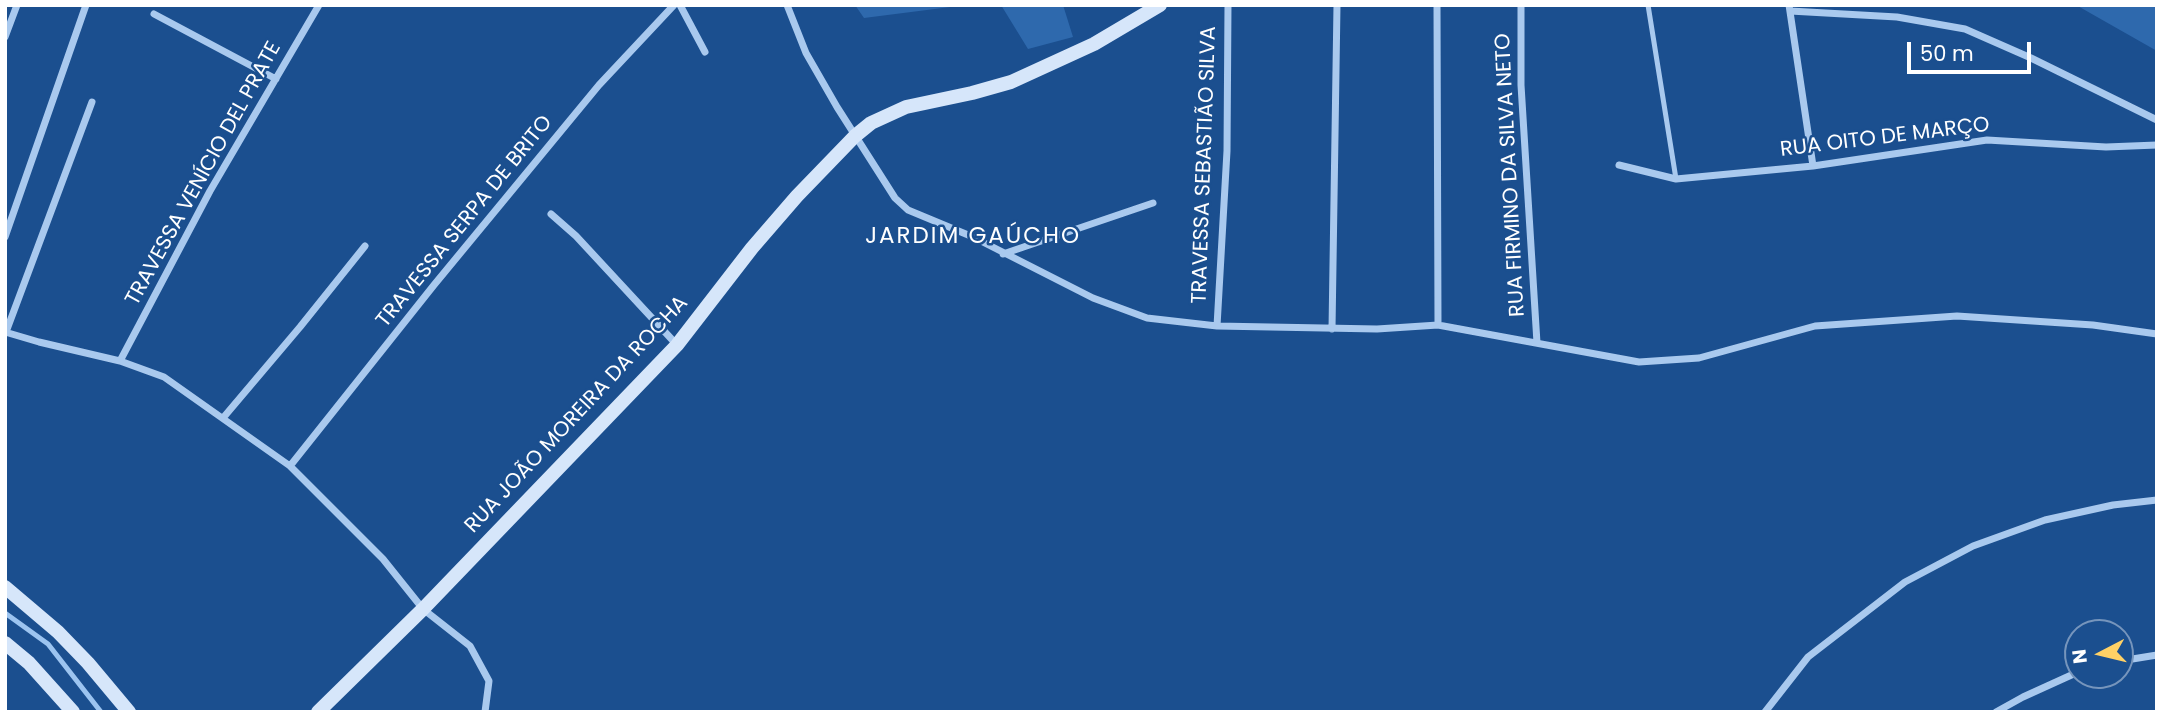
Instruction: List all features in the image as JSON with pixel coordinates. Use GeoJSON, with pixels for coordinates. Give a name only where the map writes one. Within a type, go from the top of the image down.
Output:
{"type":"FeatureCollection","features":[{"type":"Feature","properties":{"kind":"street"},"geometry":{"type":"LineString","coordinates":[[5,37],[17,5]]}},
{"type":"Feature","properties":{"kind":"street"},"geometry":{"type":"LineString","coordinates":[[5,237],[86,5]]}},
{"type":"Feature","properties":{"kind":"street","name":"TRAVESSA VENÍCIO DEL PRATE"},"geometry":{"type":"LineString","coordinates":[[120,361],[208,194],[319,5]]}},
{"type":"Feature","properties":{"kind":"street","name":"TRAVESSA SERPA DE BRITO"},"geometry":{"type":"LineString","coordinates":[[290,466],[434,285],[590,96],[674,5]]}},
{"type":"Feature","properties":{"kind":"street"},"geometry":{"type":"LineString","coordinates":[[680,5],[705,52]]}},
{"type":"Feature","properties":{"kind":"street"},"geometry":{"type":"LineString","coordinates":[[787,5],[806,53],[895,198],[908,210],[973,237],[1093,298],[1147,318],[1217,327],[1332,329],[1438,325],[1639,362],[1699,358],[1815,326],[1957,316],[2093,325],[2157,334]]}},
{"type":"Feature","properties":{"kind":"street","name":"RUA JOÃO MOREIRA DA ROCHA"},"geometry":{"type":"LineString","coordinates":[[318,712],[423,609],[677,345],[761,238],[855,136],[871,123],[906,107],[1011,82],[1094,44],[1160,5]]}},
{"type":"Feature","properties":{"kind":"street","name":"TRAVESSA SEBASTIÃO SILVA"},"geometry":{"type":"LineString","coordinates":[[1217,327],[1227,150],[1228,5]]}},
{"type":"Feature","properties":{"kind":"street"},"geometry":{"type":"LineString","coordinates":[[1332,329],[1337,5]]}},
{"type":"Feature","properties":{"kind":"street"},"geometry":{"type":"LineString","coordinates":[[1437,5],[1438,325]]}},
{"type":"Feature","properties":{"kind":"street","name":"RUA FIRMINO DA SILVA NETO"},"geometry":{"type":"LineString","coordinates":[[1521,5],[1521,85],[1536,343]]}},
{"type":"Feature","properties":{"kind":"street"},"geometry":{"type":"LineString","coordinates":[[1814,166],[1790,8],[1897,17],[1965,29],[2157,120]]}},
{"type":"Feature","properties":{"kind":"street"},"geometry":{"type":"LineString","coordinates":[[154,14],[276,79]]}},
{"type":"Feature","properties":{"kind":"street"},"geometry":{"type":"LineString","coordinates":[[92,102],[6,332],[120,361],[164,377],[290,466],[383,559],[423,609],[470,646],[489,681],[485,712]]}},
{"type":"Feature","properties":{"kind":"street","name":"RUA OITO DE MARÇO"},"geometry":{"type":"LineString","coordinates":[[1619,165],[1676,179],[1814,166],[1987,140],[2106,147],[2157,145]]}},
{"type":"Feature","properties":{"kind":"street"},"geometry":{"type":"LineString","coordinates":[[1003,254],[1153,203]]}},
{"type":"Feature","properties":{"kind":"street"},"geometry":{"type":"LineString","coordinates":[[551,214],[576,236],[677,345]]}},
{"type":"Feature","properties":{"kind":"street"},"geometry":{"type":"LineString","coordinates":[[223,418],[365,246]]}},
{"type":"Feature","properties":{"kind":"street"},"geometry":{"type":"LineString","coordinates":[[1765,712],[1808,657],[1905,582],[1973,547],[2045,520],[2113,505],[2157,500]]}},
{"type":"Feature","properties":{"kind":"street"},"geometry":{"type":"LineString","coordinates":[[5,587],[58,632],[129,712]]}},
{"type":"Feature","properties":{"kind":"street"},"geometry":{"type":"LineString","coordinates":[[5,643],[29,663],[73,712]]}},
{"type":"Feature","properties":{"kind":"street"},"geometry":{"type":"LineString","coordinates":[[2134,659],[2157,655]]}},
{"type":"Feature","properties":{"kind":"street"},"geometry":{"type":"LineString","coordinates":[[1996,712],[2023,696],[2064,678]]}},
{"type":"Feature","properties":{"kind":"lane"},"geometry":{"type":"LineString","coordinates":[[1647,5],[1676,179]]}},
{"type":"Feature","properties":{"kind":"shaded area"},"geometry":{"type":"Polygon","coordinates":[[[855,5],[966,5],[864,18],[855,5]]]}},
{"type":"Feature","properties":{"kind":"shaded area"},"geometry":{"type":"Polygon","coordinates":[[[1001,5],[1063,5],[1073,37],[1028,49],[1001,5]]]}},
{"type":"Feature","properties":{"kind":"shaded area"},"geometry":{"type":"Polygon","coordinates":[[[2076,5],[2157,5],[2157,51],[2076,5]]]}},
{"type":"Feature","properties":{"kind":"waterway"},"geometry":{"type":"LineString","coordinates":[[5,613],[48,644],[101,712]]}},
{"type":"Feature","properties":{"kind":"district","name":"JARDIM GAÚCHO"},"geometry":{"type":"Point","coordinates":[973,237]}}]}
